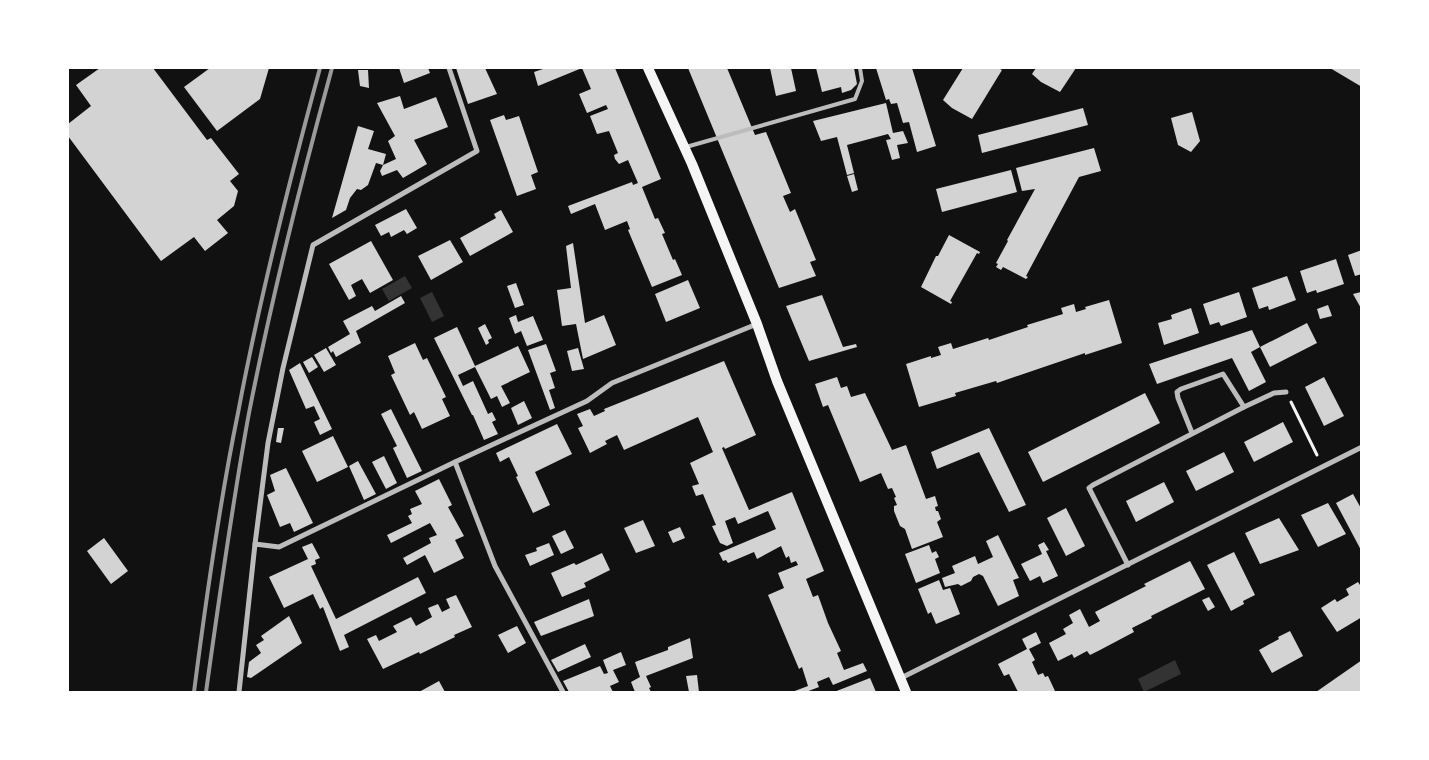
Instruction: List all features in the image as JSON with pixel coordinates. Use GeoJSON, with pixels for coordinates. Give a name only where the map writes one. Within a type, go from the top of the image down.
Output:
{"type":"FeatureCollection","features":[{"type":"Feature","properties":{"kind":"main road"},"geometry":{"type":"LineString","coordinates":[[648,68],[684,147],[756,324],[777,381],[906,692]]}},
{"type":"Feature","properties":{"kind":"street"},"geometry":{"type":"LineString","coordinates":[[239,692],[268,443],[283,368],[313,245],[477,151],[449,68]]}},
{"type":"Feature","properties":{"kind":"street"},"geometry":{"type":"LineString","coordinates":[[255,544],[279,547],[454,462],[587,402],[612,383],[756,324]]}},
{"type":"Feature","properties":{"kind":"street"},"geometry":{"type":"LineString","coordinates":[[1192,433],[1178,398],[1177,392],[1181,389],[1222,374],[1244,407]]}},
{"type":"Feature","properties":{"kind":"street"},"geometry":{"type":"LineString","coordinates":[[1128,565],[1089,488],[1244,407],[1274,393],[1286,392]]}},
{"type":"Feature","properties":{"kind":"street"},"geometry":{"type":"LineString","coordinates":[[900,679],[1362,447]]}},
{"type":"Feature","properties":{"kind":"street"},"geometry":{"type":"LineString","coordinates":[[454,462],[495,566],[563,692]]}},
{"type":"Feature","properties":{"kind":"lane"},"geometry":{"type":"LineString","coordinates":[[684,147],[855,99],[862,81],[860,68]]}},
{"type":"Feature","properties":{"kind":"path"},"geometry":{"type":"LineString","coordinates":[[1286,392],[1324,466]]}},
{"type":"Feature","properties":{"kind":"shaded area"},"geometry":{"type":"Polygon","coordinates":[[[405,276],[412,288],[389,301],[382,289],[405,276]]]}},
{"type":"Feature","properties":{"kind":"shaded area"},"geometry":{"type":"Polygon","coordinates":[[[432,292],[444,316],[432,322],[420,298],[432,292]]]}},
{"type":"Feature","properties":{"kind":"shaded area"},"geometry":{"type":"Polygon","coordinates":[[[1175,660],[1181,674],[1144,692],[1138,679],[1175,660]]]}},
{"type":"Feature","properties":{"kind":"building"},"geometry":{"type":"Polygon","coordinates":[[[100,68],[153,68],[207,140],[211,138],[239,174],[230,181],[238,191],[234,206],[217,220],[228,233],[205,251],[194,237],[161,261],[68,136],[68,124],[91,106],[76,85],[100,68]]]}},
{"type":"Feature","properties":{"kind":"building"},"geometry":{"type":"Polygon","coordinates":[[[210,68],[269,68],[260,99],[217,131],[184,87],[210,68]]]}},
{"type":"Feature","properties":{"kind":"building"},"geometry":{"type":"Polygon","coordinates":[[[399,68],[428,68],[430,73],[404,83],[399,68]]]}},
{"type":"Feature","properties":{"kind":"building"},"geometry":{"type":"Polygon","coordinates":[[[456,68],[485,68],[497,94],[468,104],[456,68]]]}},
{"type":"Feature","properties":{"kind":"building"},"geometry":{"type":"Polygon","coordinates":[[[542,68],[582,68],[538,86],[534,72],[542,68]]]}},
{"type":"Feature","properties":{"kind":"building"},"geometry":{"type":"Polygon","coordinates":[[[582,68],[615,68],[661,179],[642,187],[655,219],[658,218],[665,233],[662,234],[673,260],[675,259],[682,275],[652,287],[628,230],[630,229],[627,221],[605,230],[595,204],[571,214],[568,206],[632,182],[633,185],[638,183],[628,160],[619,164],[615,159],[614,155],[618,153],[609,131],[597,134],[590,116],[608,109],[606,105],[587,113],[579,94],[591,89],[582,68]]]}},
{"type":"Feature","properties":{"kind":"building"},"geometry":{"type":"Polygon","coordinates":[[[688,68],[727,68],[755,135],[766,132],[791,193],[783,196],[790,212],[795,209],[816,260],[810,262],[816,276],[779,288],[688,68]]]}},
{"type":"Feature","properties":{"kind":"building"},"geometry":{"type":"Polygon","coordinates":[[[770,68],[791,68],[796,91],[776,96],[770,68]]]}},
{"type":"Feature","properties":{"kind":"building"},"geometry":{"type":"Polygon","coordinates":[[[816,68],[854,68],[857,84],[851,90],[842,93],[841,87],[822,92],[816,68]]]}},
{"type":"Feature","properties":{"kind":"building"},"geometry":{"type":"Polygon","coordinates":[[[876,68],[912,68],[936,146],[917,152],[909,122],[903,123],[897,103],[891,104],[889,99],[886,100],[876,68]]]}},
{"type":"Feature","properties":{"kind":"building"},"geometry":{"type":"Polygon","coordinates":[[[963,68],[998,68],[1002,70],[972,119],[952,108],[943,100],[963,68]]]}},
{"type":"Feature","properties":{"kind":"building"},"geometry":{"type":"Polygon","coordinates":[[[1036,68],[1076,68],[1060,92],[1041,82],[1032,74],[1036,68]]]}},
{"type":"Feature","properties":{"kind":"building"},"geometry":{"type":"Polygon","coordinates":[[[1330,68],[1362,68],[1362,87],[1330,68]]]}},
{"type":"Feature","properties":{"kind":"building"},"geometry":{"type":"Polygon","coordinates":[[[358,70],[368,70],[369,88],[360,86],[358,70]]]}},
{"type":"Feature","properties":{"kind":"building"},"geometry":{"type":"Polygon","coordinates":[[[400,96],[404,109],[436,97],[448,127],[414,140],[427,164],[403,178],[397,170],[382,176],[380,171],[383,165],[396,159],[388,141],[395,136],[377,103],[400,96]]]}},
{"type":"Feature","properties":{"kind":"building"},"geometry":{"type":"Polygon","coordinates":[[[886,103],[893,133],[903,131],[908,143],[897,145],[900,158],[892,160],[886,140],[891,139],[888,134],[847,145],[854,173],[847,175],[837,137],[821,141],[813,121],[886,103]]]}},
{"type":"Feature","properties":{"kind":"building"},"geometry":{"type":"Polygon","coordinates":[[[1083,108],[1088,125],[982,153],[978,135],[1083,108]]]}},
{"type":"Feature","properties":{"kind":"building"},"geometry":{"type":"Polygon","coordinates":[[[1192,112],[1200,141],[1191,152],[1178,145],[1171,118],[1192,112]]]}},
{"type":"Feature","properties":{"kind":"building"},"geometry":{"type":"Polygon","coordinates":[[[504,115],[506,120],[519,116],[538,172],[531,175],[536,189],[517,196],[490,120],[504,115]]]}},
{"type":"Feature","properties":{"kind":"building"},"geometry":{"type":"Polygon","coordinates":[[[358,126],[374,131],[368,149],[386,154],[383,165],[376,163],[368,185],[361,190],[357,189],[350,198],[346,210],[332,218],[358,126]]]}},
{"type":"Feature","properties":{"kind":"building"},"geometry":{"type":"Polygon","coordinates":[[[1094,148],[1101,171],[1079,177],[1026,276],[1028,277],[1026,279],[1003,267],[1001,270],[996,267],[998,264],[996,263],[1007,240],[1035,189],[1022,191],[1016,168],[1094,148]]]}},
{"type":"Feature","properties":{"kind":"building"},"geometry":{"type":"Polygon","coordinates":[[[1011,170],[1017,192],[942,212],[936,189],[1011,170]]]}},
{"type":"Feature","properties":{"kind":"building"},"geometry":{"type":"Polygon","coordinates":[[[854,174],[858,190],[852,192],[847,176],[854,174]]]}},
{"type":"Feature","properties":{"kind":"building"},"geometry":{"type":"Polygon","coordinates":[[[406,209],[417,228],[407,234],[404,230],[391,237],[389,232],[381,236],[375,225],[406,209]]]}},
{"type":"Feature","properties":{"kind":"building"},"geometry":{"type":"Polygon","coordinates":[[[501,210],[513,232],[470,256],[460,238],[496,218],[494,214],[501,210]]]}},
{"type":"Feature","properties":{"kind":"building"},"geometry":{"type":"Polygon","coordinates":[[[949,235],[980,252],[979,254],[977,253],[950,301],[952,302],[951,304],[921,287],[949,235]]]}},
{"type":"Feature","properties":{"kind":"building"},"geometry":{"type":"Polygon","coordinates":[[[450,240],[463,262],[431,280],[418,256],[450,240]]]}},
{"type":"Feature","properties":{"kind":"building"},"geometry":{"type":"Polygon","coordinates":[[[371,241],[393,280],[370,293],[362,279],[351,285],[356,296],[349,300],[329,264],[371,241]]]}},
{"type":"Feature","properties":{"kind":"building"},"geometry":{"type":"Polygon","coordinates":[[[573,243],[585,323],[604,315],[616,345],[583,359],[576,324],[562,326],[557,290],[571,288],[566,246],[573,243]]]}},
{"type":"Feature","properties":{"kind":"building"},"geometry":{"type":"Polygon","coordinates":[[[1362,250],[1362,274],[1355,276],[1348,255],[1362,250]]]}},
{"type":"Feature","properties":{"kind":"building"},"geometry":{"type":"Polygon","coordinates":[[[1336,259],[1344,284],[1317,293],[1316,290],[1307,293],[1300,271],[1336,259]]]}},
{"type":"Feature","properties":{"kind":"building"},"geometry":{"type":"Polygon","coordinates":[[[1287,276],[1296,300],[1269,310],[1268,306],[1259,309],[1252,288],[1287,276]]]}},
{"type":"Feature","properties":{"kind":"building"},"geometry":{"type":"Polygon","coordinates":[[[688,280],[700,308],[666,322],[655,294],[688,280]]]}},
{"type":"Feature","properties":{"kind":"building"},"geometry":{"type":"Polygon","coordinates":[[[516,283],[524,305],[515,308],[507,286],[516,283]]]}},
{"type":"Feature","properties":{"kind":"building"},"geometry":{"type":"Polygon","coordinates":[[[1239,292],[1247,317],[1221,326],[1219,322],[1210,325],[1203,304],[1239,292]]]}},
{"type":"Feature","properties":{"kind":"building"},"geometry":{"type":"Polygon","coordinates":[[[1362,293],[1362,310],[1353,294],[1362,293]]]}},
{"type":"Feature","properties":{"kind":"building"},"geometry":{"type":"Polygon","coordinates":[[[822,295],[843,347],[856,344],[857,347],[809,361],[786,306],[822,295]]]}},
{"type":"Feature","properties":{"kind":"building"},"geometry":{"type":"Polygon","coordinates":[[[401,296],[405,303],[356,331],[361,343],[336,357],[333,351],[331,353],[328,347],[350,334],[343,321],[372,306],[375,311],[401,296]]]}},
{"type":"Feature","properties":{"kind":"building"},"geometry":{"type":"Polygon","coordinates":[[[1109,300],[1122,343],[1085,355],[1085,353],[997,383],[996,381],[955,393],[956,396],[919,407],[906,364],[931,356],[931,358],[941,355],[938,347],[951,343],[953,349],[1028,327],[1027,325],[1063,314],[1061,308],[1074,304],[1076,312],[1086,309],[1085,307],[1109,300]]]}},
{"type":"Feature","properties":{"kind":"building"},"geometry":{"type":"Polygon","coordinates":[[[1328,305],[1332,316],[1320,319],[1317,309],[1328,305]]]}},
{"type":"Feature","properties":{"kind":"building"},"geometry":{"type":"Polygon","coordinates":[[[1191,308],[1199,333],[1164,345],[1158,323],[1172,319],[1171,315],[1191,308]]]}},
{"type":"Feature","properties":{"kind":"building"},"geometry":{"type":"Polygon","coordinates":[[[516,315],[518,322],[533,316],[543,340],[527,346],[521,331],[515,334],[509,318],[516,315]]]}},
{"type":"Feature","properties":{"kind":"building"},"geometry":{"type":"Polygon","coordinates":[[[1307,323],[1317,343],[1270,367],[1260,347],[1307,323]]]}},
{"type":"Feature","properties":{"kind":"building"},"geometry":{"type":"Polygon","coordinates":[[[485,324],[492,338],[488,340],[489,343],[486,345],[478,328],[485,324]]]}},
{"type":"Feature","properties":{"kind":"building"},"geometry":{"type":"Polygon","coordinates":[[[457,327],[475,366],[518,346],[530,372],[501,386],[510,403],[502,407],[497,396],[491,399],[475,367],[458,375],[463,386],[473,381],[488,414],[492,412],[496,420],[492,422],[498,434],[484,440],[434,338],[457,327]]]}},
{"type":"Feature","properties":{"kind":"building"},"geometry":{"type":"Polygon","coordinates":[[[1252,330],[1260,347],[1251,352],[1266,382],[1249,391],[1232,358],[1157,384],[1149,364],[1252,330]]]}},
{"type":"Feature","properties":{"kind":"building"},"geometry":{"type":"Polygon","coordinates":[[[415,343],[423,360],[427,358],[446,397],[442,399],[450,416],[422,429],[414,412],[410,415],[391,375],[395,373],[388,356],[415,343]]]}},
{"type":"Feature","properties":{"kind":"building"},"geometry":{"type":"Polygon","coordinates":[[[546,344],[556,371],[550,373],[555,388],[549,390],[555,408],[550,410],[528,350],[546,344]]]}},
{"type":"Feature","properties":{"kind":"building"},"geometry":{"type":"Polygon","coordinates":[[[326,348],[336,365],[324,372],[314,355],[326,348]]]}},
{"type":"Feature","properties":{"kind":"building"},"geometry":{"type":"Polygon","coordinates":[[[578,348],[584,369],[572,371],[567,351],[578,348]]]}},
{"type":"Feature","properties":{"kind":"building"},"geometry":{"type":"Polygon","coordinates":[[[312,357],[318,367],[309,373],[303,362],[312,357]]]}},
{"type":"Feature","properties":{"kind":"building"},"geometry":{"type":"Polygon","coordinates":[[[724,361],[756,435],[725,449],[724,447],[722,448],[749,510],[792,492],[824,571],[806,579],[813,597],[818,595],[841,651],[837,653],[844,670],[863,663],[867,671],[833,685],[829,677],[817,682],[819,687],[806,692],[792,692],[808,686],[802,667],[799,669],[768,595],[784,588],[778,573],[798,565],[796,561],[791,563],[789,556],[786,558],[781,546],[757,559],[754,552],[728,563],[726,560],[723,561],[719,553],[776,529],[768,511],[738,524],[735,517],[725,521],[733,543],[727,546],[720,543],[712,526],[716,525],[703,494],[696,496],[692,486],[699,484],[690,463],[713,452],[698,417],[624,450],[617,435],[605,441],[607,444],[590,453],[578,428],[583,426],[577,414],[590,409],[594,416],[605,411],[604,409],[724,361]]]}},
{"type":"Feature","properties":{"kind":"building"},"geometry":{"type":"Polygon","coordinates":[[[300,363],[332,429],[320,435],[314,422],[320,419],[314,406],[306,409],[289,370],[300,363]]]}},
{"type":"Feature","properties":{"kind":"building"},"geometry":{"type":"Polygon","coordinates":[[[837,377],[841,388],[847,386],[851,397],[865,393],[892,450],[906,445],[926,499],[935,496],[938,506],[935,507],[936,511],[938,511],[941,519],[937,522],[943,537],[912,549],[905,529],[900,526],[894,511],[894,506],[897,505],[894,498],[896,497],[892,488],[888,489],[881,473],[860,482],[828,405],[823,407],[815,384],[837,377]]]}},
{"type":"Feature","properties":{"kind":"building"},"geometry":{"type":"Polygon","coordinates":[[[1324,377],[1344,416],[1324,426],[1305,387],[1324,377]]]}},
{"type":"Feature","properties":{"kind":"building"},"geometry":{"type":"Polygon","coordinates":[[[1145,393],[1160,423],[1043,482],[1028,452],[1145,393]]]}},
{"type":"Feature","properties":{"kind":"building"},"geometry":{"type":"Polygon","coordinates":[[[524,401],[532,418],[518,425],[511,408],[524,401]]]}},
{"type":"Feature","properties":{"kind":"building"},"geometry":{"type":"Polygon","coordinates":[[[391,409],[422,471],[407,478],[393,448],[397,446],[381,414],[391,409]]]}},
{"type":"Feature","properties":{"kind":"building"},"geometry":{"type":"Polygon","coordinates":[[[1283,422],[1293,442],[1254,462],[1244,442],[1283,422]]]}},
{"type":"Feature","properties":{"kind":"building"},"geometry":{"type":"Polygon","coordinates":[[[557,424],[572,454],[535,472],[550,505],[533,513],[509,457],[500,462],[496,453],[557,424]]]}},
{"type":"Feature","properties":{"kind":"building"},"geometry":{"type":"Polygon","coordinates":[[[278,428],[284,428],[281,443],[276,442],[278,428]]]}},
{"type":"Feature","properties":{"kind":"building"},"geometry":{"type":"Polygon","coordinates":[[[989,428],[1026,505],[1009,512],[979,452],[937,469],[931,452],[989,428]]]}},
{"type":"Feature","properties":{"kind":"building"},"geometry":{"type":"Polygon","coordinates":[[[333,436],[348,467],[317,482],[302,451],[333,436]]]}},
{"type":"Feature","properties":{"kind":"building"},"geometry":{"type":"Polygon","coordinates":[[[1224,452],[1234,472],[1196,491],[1186,471],[1224,452]]]}},
{"type":"Feature","properties":{"kind":"building"},"geometry":{"type":"Polygon","coordinates":[[[384,456],[397,483],[386,489],[372,462],[384,456]]]}},
{"type":"Feature","properties":{"kind":"building"},"geometry":{"type":"Polygon","coordinates":[[[358,461],[376,494],[364,500],[349,466],[358,461]]]}},
{"type":"Feature","properties":{"kind":"building"},"geometry":{"type":"Polygon","coordinates":[[[286,468],[313,523],[294,532],[290,523],[280,527],[267,495],[275,491],[270,475],[286,468]]]}},
{"type":"Feature","properties":{"kind":"building"},"geometry":{"type":"Polygon","coordinates":[[[439,479],[452,505],[448,507],[464,536],[455,540],[464,558],[434,573],[425,555],[407,565],[403,558],[431,543],[429,538],[437,535],[430,523],[391,543],[387,535],[412,523],[408,516],[412,514],[410,509],[422,504],[415,491],[439,479]]]}},
{"type":"Feature","properties":{"kind":"building"},"geometry":{"type":"Polygon","coordinates":[[[1164,482],[1174,502],[1136,522],[1126,501],[1164,482]]]}},
{"type":"Feature","properties":{"kind":"building"},"geometry":{"type":"Polygon","coordinates":[[[1353,494],[1362,510],[1362,552],[1336,503],[1353,494]]]}},
{"type":"Feature","properties":{"kind":"building"},"geometry":{"type":"Polygon","coordinates":[[[1328,503],[1346,534],[1318,547],[1301,515],[1328,503]]]}},
{"type":"Feature","properties":{"kind":"building"},"geometry":{"type":"Polygon","coordinates":[[[1066,508],[1085,546],[1066,556],[1047,518],[1066,508]]]}},
{"type":"Feature","properties":{"kind":"building"},"geometry":{"type":"Polygon","coordinates":[[[1279,518],[1299,550],[1260,564],[1245,533],[1279,518]]]}},
{"type":"Feature","properties":{"kind":"building"},"geometry":{"type":"Polygon","coordinates":[[[643,520],[655,546],[636,553],[624,528],[643,520]]]}},
{"type":"Feature","properties":{"kind":"building"},"geometry":{"type":"Polygon","coordinates":[[[680,527],[685,538],[673,543],[668,532],[680,527]]]}},
{"type":"Feature","properties":{"kind":"building"},"geometry":{"type":"Polygon","coordinates":[[[565,530],[574,548],[561,554],[552,536],[565,530]]]}},
{"type":"Feature","properties":{"kind":"building"},"geometry":{"type":"Polygon","coordinates":[[[998,535],[1019,578],[1013,580],[1019,596],[998,606],[983,576],[979,574],[961,586],[958,584],[945,587],[942,578],[955,573],[952,566],[975,556],[978,564],[993,557],[986,541],[998,535]]]}},
{"type":"Feature","properties":{"kind":"building"},"geometry":{"type":"Polygon","coordinates":[[[104,538],[128,571],[111,584],[87,551],[104,538]]]}},
{"type":"Feature","properties":{"kind":"building"},"geometry":{"type":"Polygon","coordinates":[[[1044,542],[1049,550],[1046,551],[1058,576],[1043,583],[1040,576],[1030,581],[1021,564],[1042,554],[1038,545],[1044,542]]]}},
{"type":"Feature","properties":{"kind":"building"},"geometry":{"type":"Polygon","coordinates":[[[312,543],[320,558],[315,560],[316,564],[311,566],[336,619],[418,577],[426,593],[344,635],[349,647],[340,651],[323,607],[320,609],[313,594],[284,608],[269,577],[308,559],[302,547],[312,543]]]}},
{"type":"Feature","properties":{"kind":"building"},"geometry":{"type":"Polygon","coordinates":[[[549,543],[554,555],[530,566],[525,555],[537,551],[536,548],[549,543]]]}},
{"type":"Feature","properties":{"kind":"building"},"geometry":{"type":"Polygon","coordinates":[[[929,545],[932,553],[936,551],[939,557],[935,559],[940,573],[916,583],[905,554],[929,545]]]}},
{"type":"Feature","properties":{"kind":"building"},"geometry":{"type":"Polygon","coordinates":[[[1234,552],[1255,595],[1243,601],[1244,604],[1231,611],[1207,565],[1234,552]]]}},
{"type":"Feature","properties":{"kind":"building"},"geometry":{"type":"Polygon","coordinates":[[[602,553],[610,570],[584,583],[586,587],[562,597],[551,573],[574,563],[576,565],[602,553]]]}},
{"type":"Feature","properties":{"kind":"building"},"geometry":{"type":"Polygon","coordinates":[[[1190,561],[1205,589],[1151,616],[1152,618],[1132,628],[1134,632],[1090,655],[1087,651],[1074,658],[1072,654],[1058,661],[1049,643],[1066,634],[1063,629],[1073,623],[1069,615],[1080,609],[1089,627],[1100,621],[1095,612],[1190,561]]]}},
{"type":"Feature","properties":{"kind":"building"},"geometry":{"type":"Polygon","coordinates":[[[939,580],[943,590],[950,588],[960,614],[936,624],[931,612],[928,614],[918,589],[939,580]]]}},
{"type":"Feature","properties":{"kind":"building"},"geometry":{"type":"Polygon","coordinates":[[[1358,582],[1362,588],[1362,617],[1337,632],[1321,608],[1335,599],[1337,602],[1349,595],[1346,589],[1358,582]]]}},
{"type":"Feature","properties":{"kind":"building"},"geometry":{"type":"Polygon","coordinates":[[[456,595],[472,627],[420,654],[419,652],[383,669],[367,639],[376,635],[379,641],[397,632],[393,626],[411,617],[416,626],[432,617],[428,608],[438,604],[442,612],[450,608],[446,599],[456,595]]]}},
{"type":"Feature","properties":{"kind":"building"},"geometry":{"type":"Polygon","coordinates":[[[1209,597],[1215,607],[1208,611],[1202,600],[1209,597]]]}},
{"type":"Feature","properties":{"kind":"building"},"geometry":{"type":"Polygon","coordinates":[[[589,599],[594,616],[541,636],[534,622],[589,599]]]}},
{"type":"Feature","properties":{"kind":"building"},"geometry":{"type":"Polygon","coordinates":[[[289,616],[302,643],[251,678],[247,677],[249,662],[261,653],[256,645],[264,640],[261,636],[289,616]]]}},
{"type":"Feature","properties":{"kind":"building"},"geometry":{"type":"Polygon","coordinates":[[[517,626],[526,643],[508,653],[498,635],[517,626]]]}},
{"type":"Feature","properties":{"kind":"building"},"geometry":{"type":"Polygon","coordinates":[[[1290,631],[1303,656],[1272,673],[1259,650],[1290,631]]]}},
{"type":"Feature","properties":{"kind":"building"},"geometry":{"type":"Polygon","coordinates":[[[1036,632],[1041,643],[1029,649],[1035,660],[1032,662],[1038,675],[1043,673],[1045,677],[1048,676],[1055,691],[1018,692],[1009,674],[1004,676],[998,664],[1027,649],[1022,639],[1036,632]]]}},
{"type":"Feature","properties":{"kind":"building"},"geometry":{"type":"Polygon","coordinates":[[[690,638],[693,658],[646,676],[651,692],[635,692],[631,682],[640,677],[635,662],[668,650],[668,647],[690,638]]]}},
{"type":"Feature","properties":{"kind":"building"},"geometry":{"type":"Polygon","coordinates":[[[585,644],[591,657],[558,672],[551,660],[585,644]]]}},
{"type":"Feature","properties":{"kind":"building"},"geometry":{"type":"Polygon","coordinates":[[[621,652],[626,665],[613,670],[619,682],[610,686],[613,692],[569,692],[563,681],[600,666],[604,674],[608,673],[603,660],[621,652]]]}},
{"type":"Feature","properties":{"kind":"building"},"geometry":{"type":"Polygon","coordinates":[[[1362,660],[1362,692],[1316,692],[1362,660]]]}},
{"type":"Feature","properties":{"kind":"building"},"geometry":{"type":"Polygon","coordinates":[[[697,675],[699,692],[689,692],[686,676],[697,675]]]}},
{"type":"Feature","properties":{"kind":"building"},"geometry":{"type":"Polygon","coordinates":[[[870,678],[876,692],[834,692],[870,678]]]}},
{"type":"Feature","properties":{"kind":"building"},"geometry":{"type":"Polygon","coordinates":[[[439,681],[445,692],[419,692],[439,681]]]}},
{"type":"Feature","properties":{"kind":"railway"},"geometry":{"type":"LineString","coordinates":[[194,692],[208,587],[231,448],[276,239],[320,68]]}},
{"type":"Feature","properties":{"kind":"railway"},"geometry":{"type":"LineString","coordinates":[[206,692],[231,517],[249,413],[267,326],[309,153],[332,68]]}}]}
